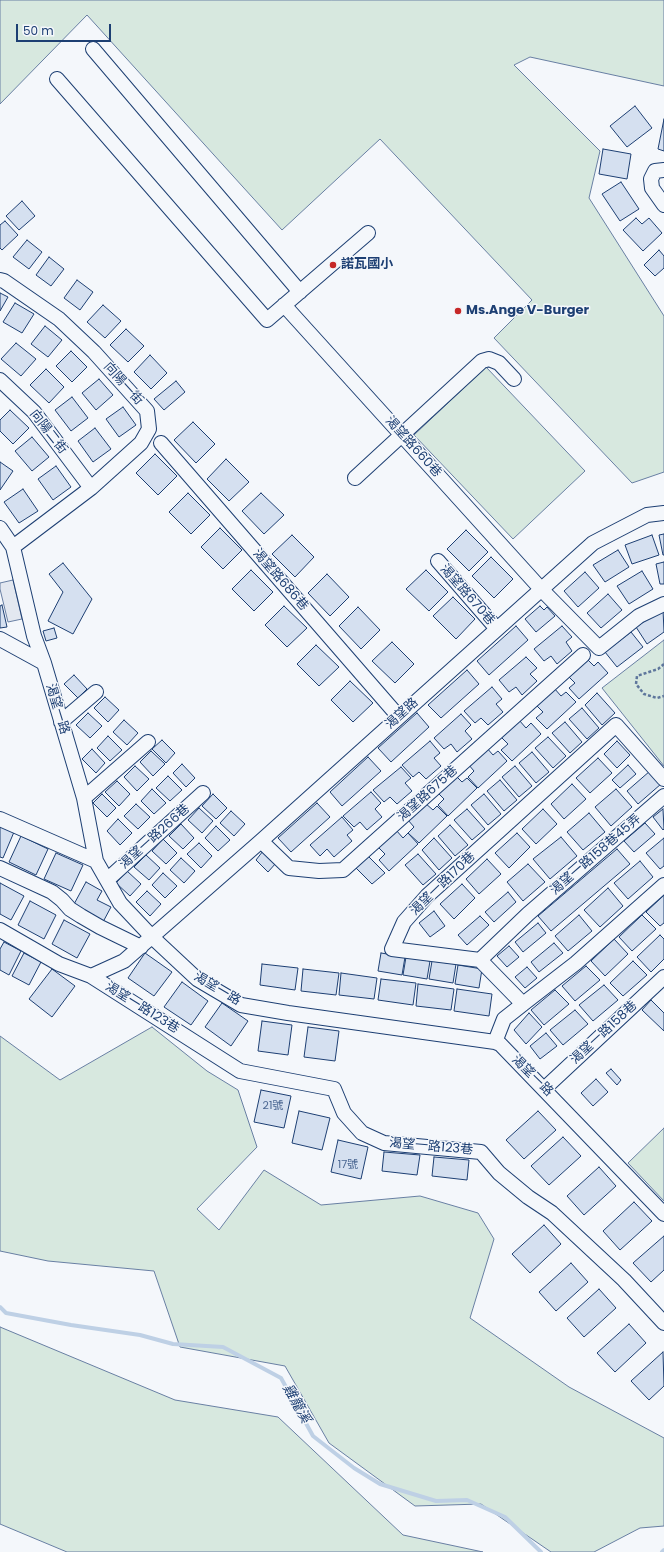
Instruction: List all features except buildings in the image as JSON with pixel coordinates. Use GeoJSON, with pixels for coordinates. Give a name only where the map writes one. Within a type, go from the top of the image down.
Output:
{"type":"FeatureCollection","features":[{"type":"Feature","properties":{"kind":"street"},"geometry":{"type":"LineString","coordinates":[[93,49],[300,292]]}},
{"type":"Feature","properties":{"kind":"street"},"geometry":{"type":"LineString","coordinates":[[57,79],[267,320],[368,233]]}},
{"type":"Feature","properties":{"kind":"street"},"geometry":{"type":"LineString","coordinates":[[664,170],[656,171],[651,180],[652,188],[664,205]]}},
{"type":"Feature","properties":{"kind":"street","name":"向陽一街"},"geometry":{"type":"LineString","coordinates":[[0,280],[4,281],[59,318],[94,352],[147,411],[149,429],[141,443],[91,488],[13,547]]}},
{"type":"Feature","properties":{"kind":"street","name":"渴望路660巷"},"geometry":{"type":"LineString","coordinates":[[284,305],[541,589],[599,648],[639,616],[664,604]]}},
{"type":"Feature","properties":{"kind":"street"},"geometry":{"type":"LineString","coordinates":[[355,478],[482,361],[489,359],[499,363],[514,379]]}},
{"type":"Feature","properties":{"kind":"street","name":"向陽二街"},"geometry":{"type":"LineString","coordinates":[[0,380],[34,412],[91,488]]}},
{"type":"Feature","properties":{"kind":"street","name":"渴望路686巷"},"geometry":{"type":"LineString","coordinates":[[161,443],[399,717]]}},
{"type":"Feature","properties":{"kind":"street","name":"渴望路"},"geometry":{"type":"LineString","coordinates":[[91,976],[124,961],[141,947],[593,543],[647,515],[664,513]]}},
{"type":"Feature","properties":{"kind":"street","name":"渴望一路"},"geometry":{"type":"LineString","coordinates":[[0,528],[13,547],[34,636],[44,663],[84,798],[96,861],[120,903],[152,937],[197,979],[241,1005],[288,1013],[497,1037],[500,1044],[664,1214]]}},
{"type":"Feature","properties":{"kind":"street","name":"渴望路670巷"},"geometry":{"type":"LineString","coordinates":[[438,561],[497,629]]}},
{"type":"Feature","properties":{"kind":"street"},"geometry":{"type":"LineString","coordinates":[[0,639],[44,663]]}},
{"type":"Feature","properties":{"kind":"street","name":"渴望路675巷"},"geometry":{"type":"LineString","coordinates":[[260,841],[289,868],[319,871],[343,870],[583,655]]}},
{"type":"Feature","properties":{"kind":"street"},"geometry":{"type":"LineString","coordinates":[[61,722],[96,692]]}},
{"type":"Feature","properties":{"kind":"street","name":"渴望一路170巷"},"geometry":{"type":"LineString","coordinates":[[480,960],[392,949],[404,922],[427,896],[616,726],[664,779]]}},
{"type":"Feature","properties":{"kind":"street"},"geometry":{"type":"LineString","coordinates":[[84,798],[148,742]]}},
{"type":"Feature","properties":{"kind":"street","name":"渴望一路266巷"},"geometry":{"type":"LineString","coordinates":[[107,880],[203,793]]}},
{"type":"Feature","properties":{"kind":"street","name":"渴望一路158巷45弄"},"geometry":{"type":"LineString","coordinates":[[480,960],[528,914],[664,796]]}},
{"type":"Feature","properties":{"kind":"street"},"geometry":{"type":"LineString","coordinates":[[0,819],[96,861]]}},
{"type":"Feature","properties":{"kind":"street"},"geometry":{"type":"LineString","coordinates":[[0,868],[52,892],[80,916],[141,947]]}},
{"type":"Feature","properties":{"kind":"street"},"geometry":{"type":"LineString","coordinates":[[497,1037],[504,1020],[576,963],[664,885]]}},
{"type":"Feature","properties":{"kind":"street"},"geometry":{"type":"LineString","coordinates":[[0,930],[59,964],[91,976]]}},
{"type":"Feature","properties":{"kind":"street"},"geometry":{"type":"LineString","coordinates":[[480,960],[523,1004]]}},
{"type":"Feature","properties":{"kind":"street","name":"渴望一路123巷"},"geometry":{"type":"LineString","coordinates":[[91,976],[240,1071],[334,1089],[344,1113],[362,1133],[384,1143],[481,1152],[499,1173],[528,1197],[558,1218],[624,1280],[664,1323]]}},
{"type":"Feature","properties":{"kind":"street","name":"渴望一路158巷"},"geometry":{"type":"LineString","coordinates":[[544,1089],[664,977]]}},
{"type":"Feature","properties":{"kind":"path"},"geometry":{"type":"LineString","coordinates":[[664,664],[658,669],[637,676],[636,684],[644,694],[657,698],[664,696]]}},
{"type":"Feature","properties":{"kind":"shaded area"},"geometry":{"type":"Polygon","coordinates":[[[0,0],[664,0],[664,86],[530,57],[514,65],[600,151],[589,198],[664,316],[664,472],[632,483],[494,338],[532,300],[380,139],[282,230],[87,15],[0,104],[0,0]]]}},
{"type":"Feature","properties":{"kind":"shaded area"},"geometry":{"type":"Polygon","coordinates":[[[486,367],[585,471],[513,539],[414,435],[486,367]]]}},
{"type":"Feature","properties":{"kind":"shaded area"},"geometry":{"type":"Polygon","coordinates":[[[13,580],[22,619],[8,622],[0,589],[0,583],[13,580]]]}},
{"type":"Feature","properties":{"kind":"shaded area"},"geometry":{"type":"Polygon","coordinates":[[[664,640],[664,766],[602,688],[664,640]]]}},
{"type":"Feature","properties":{"kind":"shaded area"},"geometry":{"type":"Polygon","coordinates":[[[152,1027],[207,1071],[238,1090],[257,1147],[197,1209],[219,1230],[264,1170],[321,1205],[420,1196],[478,1213],[494,1239],[470,1318],[569,1387],[664,1438],[664,1526],[640,1528],[594,1552],[551,1552],[481,1504],[415,1506],[329,1443],[285,1366],[180,1347],[154,1271],[48,1261],[0,1251],[0,1036],[60,1080],[152,1027]]]}},
{"type":"Feature","properties":{"kind":"shaded area"},"geometry":{"type":"Polygon","coordinates":[[[664,1128],[664,1201],[628,1163],[664,1128]]]}},
{"type":"Feature","properties":{"kind":"shaded area"},"geometry":{"type":"Polygon","coordinates":[[[0,1327],[175,1400],[278,1417],[403,1535],[483,1552],[67,1552],[0,1524],[0,1327]]]}},
{"type":"Feature","properties":{"kind":"waterway","name":"雞籠溪"},"geometry":{"type":"LineString","coordinates":[[0,1307],[6,1313],[71,1325],[140,1335],[173,1344],[223,1347],[281,1378],[313,1436],[354,1468],[380,1484],[436,1501],[467,1500],[505,1517],[541,1552]]}},
{"type":"Feature","properties":{"kind":"place","name":"諾瓦國小"},"geometry":{"type":"Point","coordinates":[333,265]}},
{"type":"Feature","properties":{"kind":"place","name":"Ms.Ange V-Burger"},"geometry":{"type":"Point","coordinates":[458,311]}}]}
